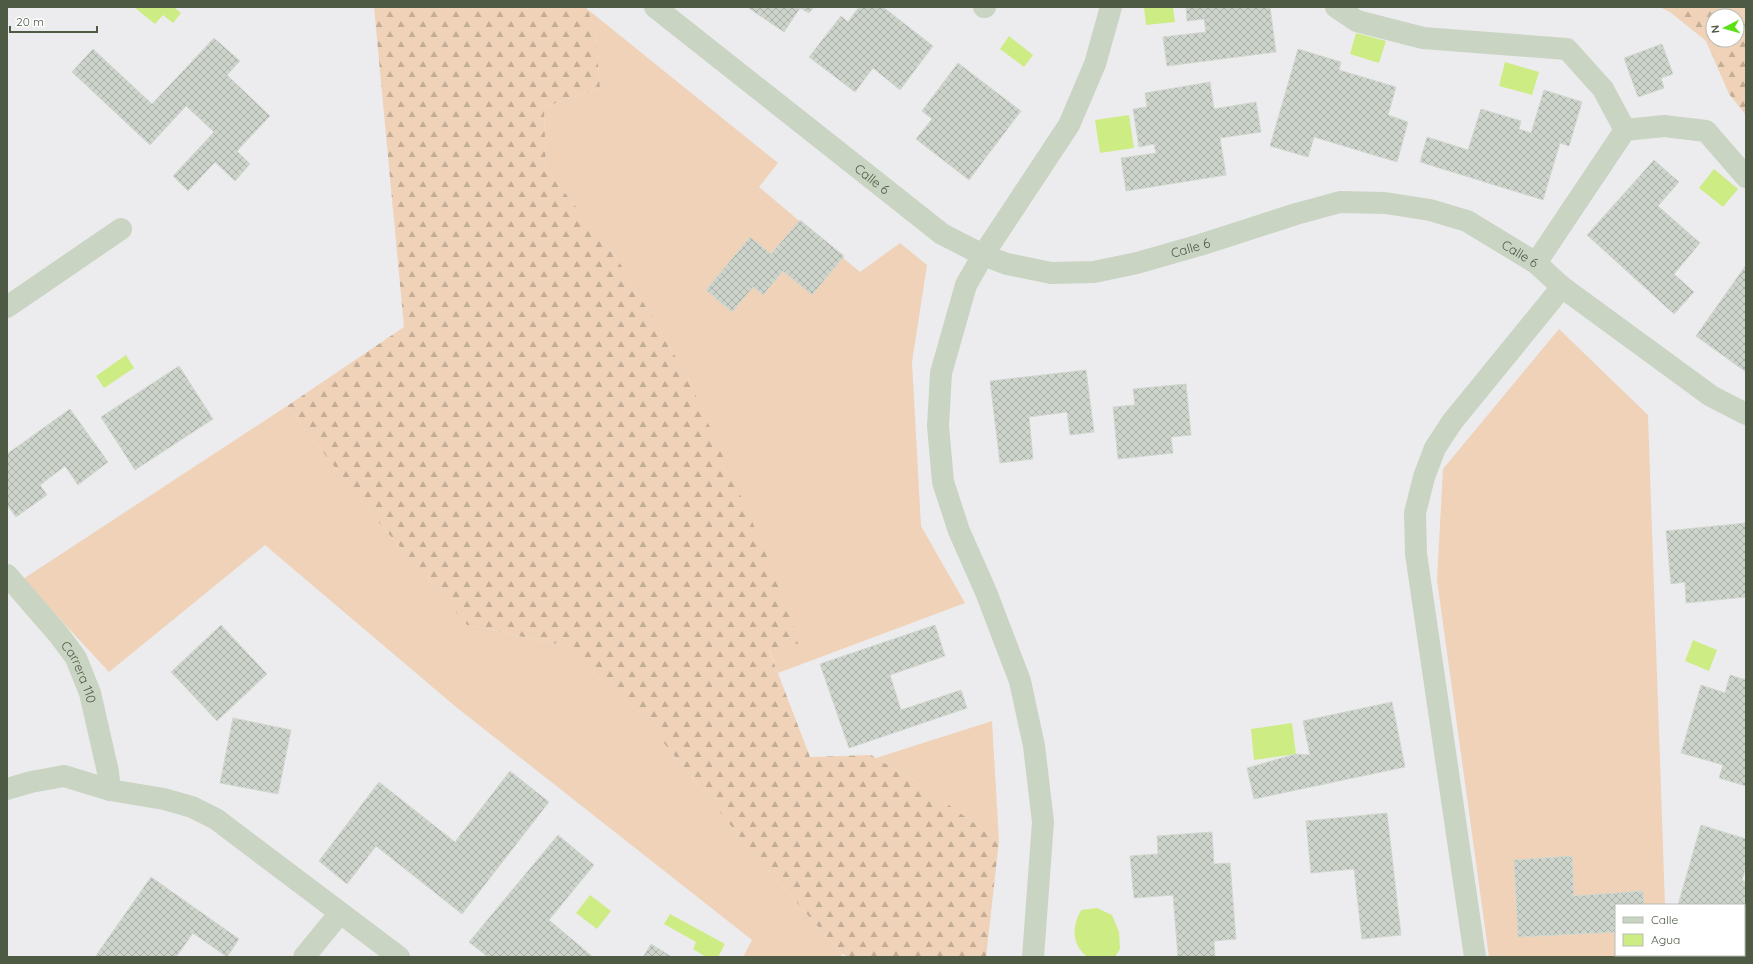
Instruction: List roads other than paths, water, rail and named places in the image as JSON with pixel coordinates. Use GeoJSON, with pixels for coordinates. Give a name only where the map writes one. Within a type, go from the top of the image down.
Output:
{"type":"FeatureCollection","features":[{"type":"Feature","properties":{"kind":"street","name":"Calle 6"},"geometry":{"type":"LineString","coordinates":[[655,7],[942,234],[983,256],[1007,264],[1051,273],[1094,272],[1136,263],[1200,245],[1296,214],[1340,202],[1385,203],[1430,210],[1467,221],[1536,263],[1562,287],[1711,396],[1746,414]]}},
{"type":"Feature","properties":{"kind":"street"},"geometry":{"type":"LineString","coordinates":[[1033,957],[1043,822],[1034,746],[1020,681],[986,592],[959,531],[943,482],[938,426],[941,374],[966,286],[983,256],[1069,125],[1095,64],[1111,7]]}},
{"type":"Feature","properties":{"kind":"street"},"geometry":{"type":"LineString","coordinates":[[1336,7],[1357,21],[1423,38],[1568,49],[1603,89],[1625,130]]}},
{"type":"Feature","properties":{"kind":"street"},"geometry":{"type":"LineString","coordinates":[[1625,130],[1664,126],[1706,131],[1746,177]]}},
{"type":"Feature","properties":{"kind":"street"},"geometry":{"type":"LineString","coordinates":[[1536,263],[1625,130]]}},
{"type":"Feature","properties":{"kind":"street"},"geometry":{"type":"LineString","coordinates":[[7,307],[121,229]]}},
{"type":"Feature","properties":{"kind":"street"},"geometry":{"type":"LineString","coordinates":[[1475,957],[1416,554],[1415,513],[1424,477],[1435,448],[1470,400],[1562,287]]}},
{"type":"Feature","properties":{"kind":"street","name":"Carrera 110"},"geometry":{"type":"LineString","coordinates":[[7,575],[59,635],[76,658],[90,693],[108,772],[110,790]]}},
{"type":"Feature","properties":{"kind":"street"},"geometry":{"type":"LineString","coordinates":[[7,789],[31,782],[64,776],[110,790],[164,799],[192,807],[216,819],[399,957]]}},
{"type":"Feature","properties":{"kind":"street"},"geometry":{"type":"LineString","coordinates":[[304,957],[340,913]]}},
{"type":"Feature","properties":{"kind":"water"},"geometry":{"type":"Polygon","coordinates":[[[134,7],[174,7],[181,13],[173,23],[163,15],[155,24],[134,7]]]}},
{"type":"Feature","properties":{"kind":"water"},"geometry":{"type":"Polygon","coordinates":[[[1144,7],[1173,7],[1175,22],[1146,25],[1144,7]]]}},
{"type":"Feature","properties":{"kind":"water"},"geometry":{"type":"Polygon","coordinates":[[[1356,33],[1386,41],[1379,63],[1350,54],[1356,33]]]}},
{"type":"Feature","properties":{"kind":"water"},"geometry":{"type":"Polygon","coordinates":[[[1009,36],[1033,55],[1024,67],[1000,49],[1009,36]]]}},
{"type":"Feature","properties":{"kind":"water"},"geometry":{"type":"Polygon","coordinates":[[[1505,62],[1539,72],[1532,95],[1499,86],[1505,62]]]}},
{"type":"Feature","properties":{"kind":"water"},"geometry":{"type":"Polygon","coordinates":[[[1129,115],[1134,148],[1100,153],[1095,120],[1129,115]]]}},
{"type":"Feature","properties":{"kind":"water"},"geometry":{"type":"Polygon","coordinates":[[[1714,169],[1738,189],[1723,207],[1699,188],[1714,169]]]}},
{"type":"Feature","properties":{"kind":"water"},"geometry":{"type":"Polygon","coordinates":[[[126,355],[134,368],[104,388],[96,376],[126,355]]]}},
{"type":"Feature","properties":{"kind":"water"},"geometry":{"type":"Polygon","coordinates":[[[1693,640],[1717,650],[1709,671],[1685,661],[1693,640]]]}},
{"type":"Feature","properties":{"kind":"water"},"geometry":{"type":"Polygon","coordinates":[[[1292,723],[1296,754],[1254,760],[1251,729],[1292,723]]]}},
{"type":"Feature","properties":{"kind":"water"},"geometry":{"type":"Polygon","coordinates":[[[590,895],[611,911],[597,929],[576,913],[590,895]]]}},
{"type":"Feature","properties":{"kind":"water"},"geometry":{"type":"Polygon","coordinates":[[[1097,908],[1112,915],[1119,932],[1120,949],[1115,957],[1087,957],[1078,946],[1075,929],[1081,910],[1097,908]]]}},
{"type":"Feature","properties":{"kind":"water"},"geometry":{"type":"Polygon","coordinates":[[[670,914],[725,944],[718,957],[706,957],[693,949],[696,942],[664,924],[670,914]]]}}]}
